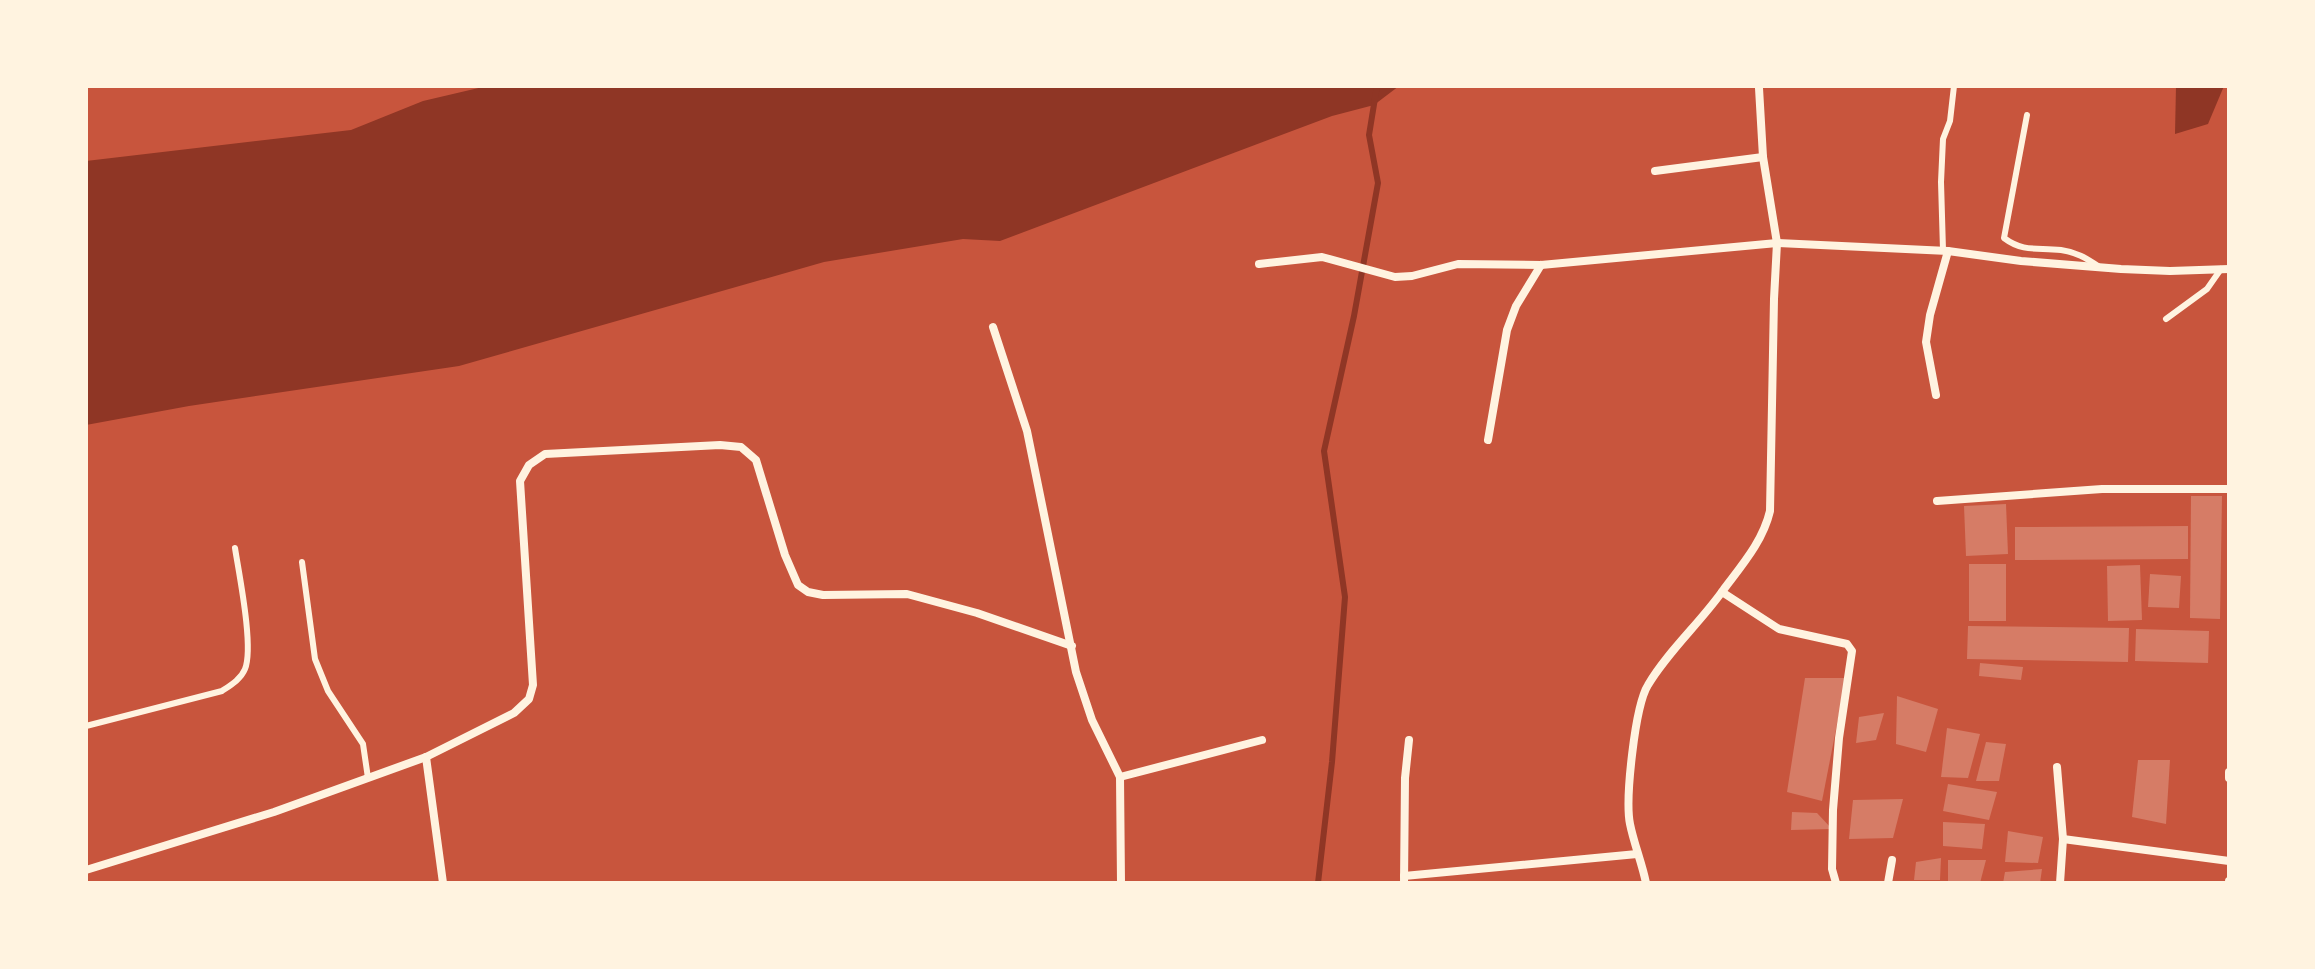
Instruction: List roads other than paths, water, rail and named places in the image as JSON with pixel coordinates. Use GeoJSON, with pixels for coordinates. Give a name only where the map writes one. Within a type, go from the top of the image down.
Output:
{"type":"FeatureCollection","features":[{"type":"Feature","properties":{"kind":"street"},"geometry":{"type":"LineString","coordinates":[[1646,883],[1629,821],[1641,700],[1652,679],[1762,537],[1770,511],[1777,243],[1763,157],[1759,88]]}},
{"type":"Feature","properties":{"kind":"street"},"geometry":{"type":"LineString","coordinates":[[1655,171],[1763,157]]}},
{"type":"Feature","properties":{"kind":"street"},"geometry":{"type":"LineString","coordinates":[[1259,264],[1322,257],[1395,277],[1412,276],[1458,264],[1523,262],[1541,265],[1777,243],[1945,250],[2101,268],[2170,271],[2225,269]]}},
{"type":"Feature","properties":{"kind":"street"},"geometry":{"type":"LineString","coordinates":[[1936,395],[1926,342],[1945,250]]}},
{"type":"Feature","properties":{"kind":"street"},"geometry":{"type":"LineString","coordinates":[[1488,440],[1507,330],[1516,306],[1541,265]]}},
{"type":"Feature","properties":{"kind":"street"},"geometry":{"type":"LineString","coordinates":[[993,327],[1027,431],[1083,696],[1120,777],[1121,883]]}},
{"type":"Feature","properties":{"kind":"street"},"geometry":{"type":"LineString","coordinates":[[86,870],[202,835],[426,757],[514,713],[529,699],[533,685],[520,481],[529,465],[545,454],[720,445],[741,447],[756,460],[785,555],[798,585],[808,592],[823,595],[907,594],[977,613],[1072,646]]}},
{"type":"Feature","properties":{"kind":"street"},"geometry":{"type":"LineString","coordinates":[[1937,501],[2102,489],[2229,489]]}},
{"type":"Feature","properties":{"kind":"street"},"geometry":{"type":"LineString","coordinates":[[1722,592],[1779,629],[1847,644],[1852,651],[1839,738],[1833,810],[1832,874],[1836,883]]}},
{"type":"Feature","properties":{"kind":"street"},"geometry":{"type":"LineString","coordinates":[[1120,777],[1262,740]]}},
{"type":"Feature","properties":{"kind":"street"},"geometry":{"type":"LineString","coordinates":[[1409,740],[1405,778],[1404,880],[1637,854]]}},
{"type":"Feature","properties":{"kind":"street"},"geometry":{"type":"LineString","coordinates":[[426,757],[443,883]]}},
{"type":"Feature","properties":{"kind":"street"},"geometry":{"type":"LineString","coordinates":[[2057,767],[2063,839],[2060,883]]}},
{"type":"Feature","properties":{"kind":"street"},"geometry":{"type":"LineString","coordinates":[[2063,839],[2229,861]]}},
{"type":"Feature","properties":{"kind":"street"},"geometry":{"type":"LineString","coordinates":[[1888,883],[1892,860]]}},
{"type":"Feature","properties":{"kind":"lane"},"geometry":{"type":"LineString","coordinates":[[1945,250],[1943,139],[1950,121],[1954,86]]}},
{"type":"Feature","properties":{"kind":"lane"},"geometry":{"type":"LineString","coordinates":[[2027,115],[2004,238],[2015,247],[2060,250],[2081,255],[2101,268]]}},
{"type":"Feature","properties":{"kind":"lane"},"geometry":{"type":"LineString","coordinates":[[2166,319],[2207,289],[2225,269]]}},
{"type":"Feature","properties":{"kind":"lane"},"geometry":{"type":"LineString","coordinates":[[86,726],[222,691],[235,682],[246,668],[247,630],[235,548]]}},
{"type":"Feature","properties":{"kind":"lane"},"geometry":{"type":"LineString","coordinates":[[302,562],[315,659],[328,691],[363,744],[368,778]]}},
{"type":"Feature","properties":{"kind":"waterway"},"geometry":{"type":"LineString","coordinates":[[1318,883],[1332,762],[1345,597],[1324,451],[1354,316],[1378,183],[1369,135],[1377,86]]}}]}
